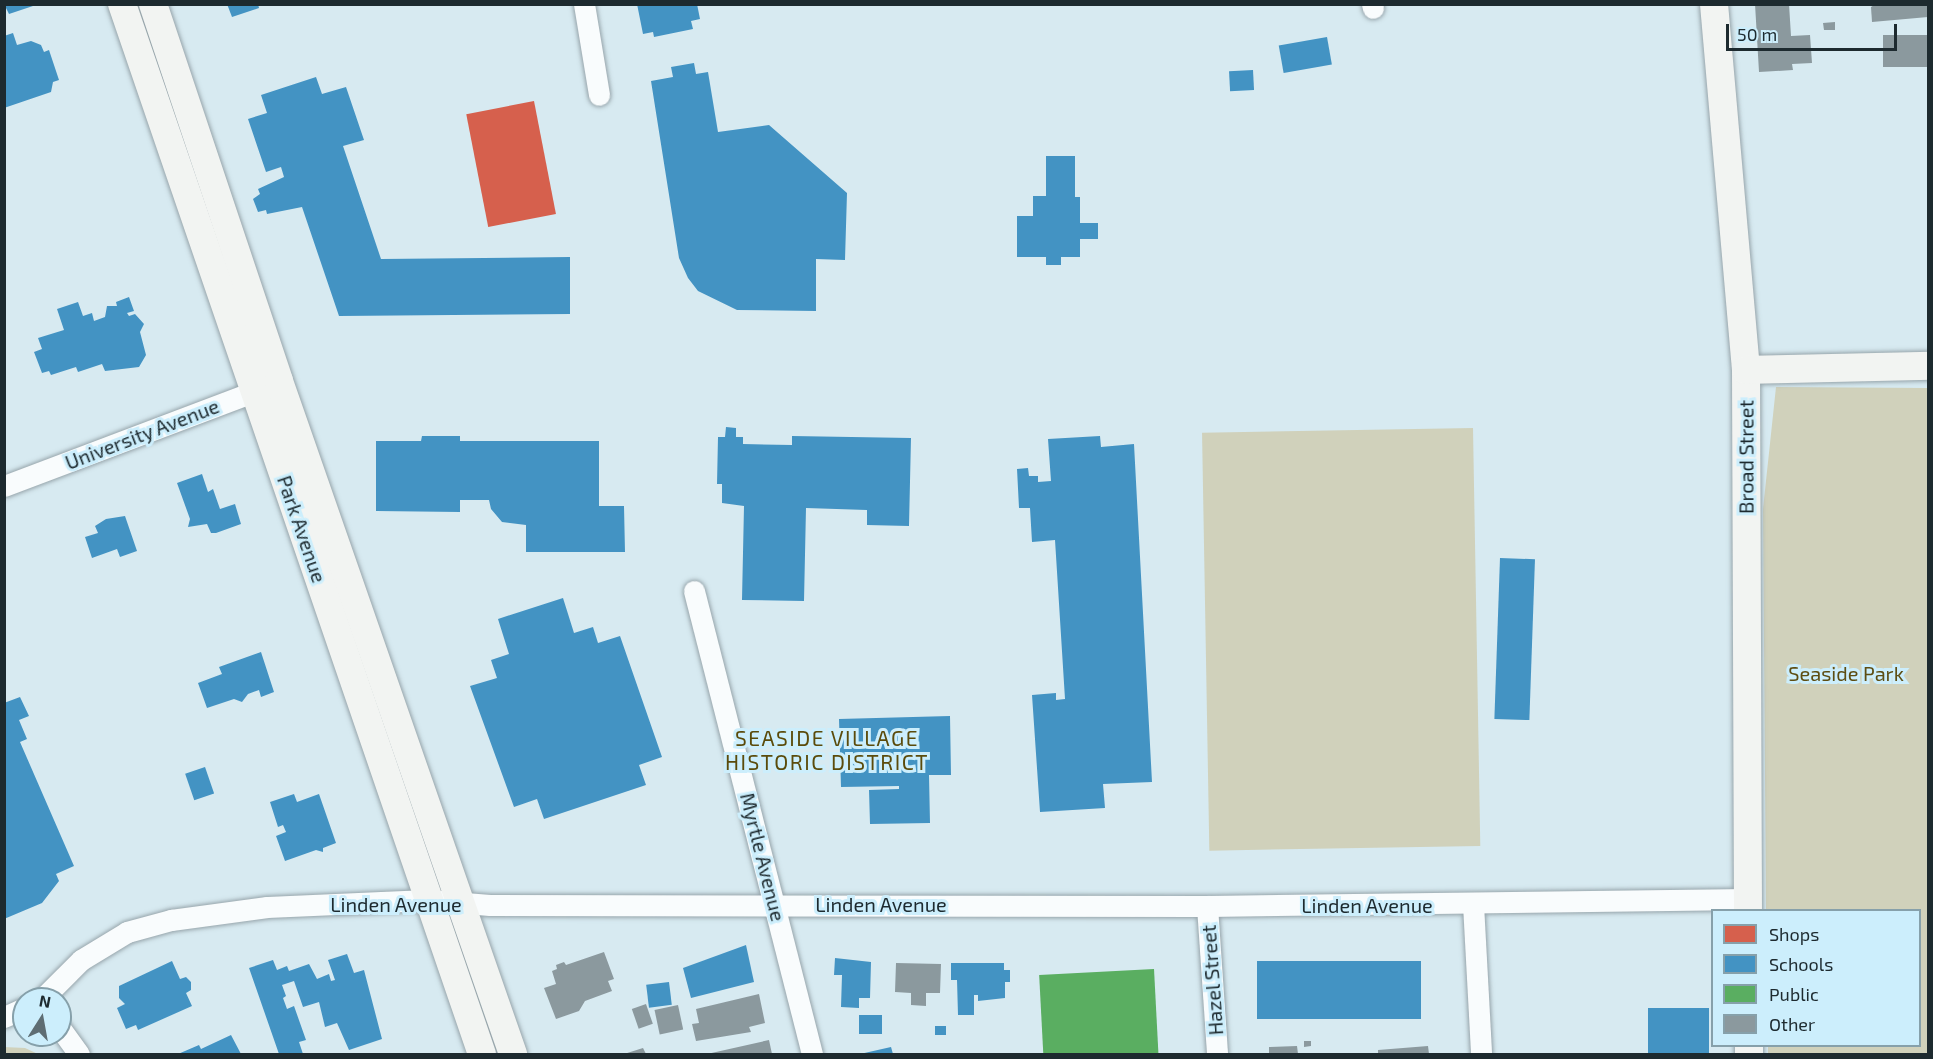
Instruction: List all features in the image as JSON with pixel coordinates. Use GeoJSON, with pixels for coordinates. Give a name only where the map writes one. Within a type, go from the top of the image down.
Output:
{"type":"FeatureCollection","features":[{"type":"Feature","properties":{"kind":"street","name":"Park Avenue"},"geometry":{"type":"LineString","coordinates":[[122,4],[462,903],[513,1054]]}},
{"type":"Feature","properties":{"kind":"street","name":"Park Avenue"},"geometry":{"type":"LineString","coordinates":[[153,4],[267,386],[428,900],[482,1054]]}},
{"type":"Feature","properties":{"kind":"street"},"geometry":{"type":"LineString","coordinates":[[584,4],[599,95]]}},
{"type":"Feature","properties":{"kind":"street","name":"Broad Street"},"geometry":{"type":"LineString","coordinates":[[1714,4],[1746,370],[1748,905]]}},
{"type":"Feature","properties":{"kind":"street"},"geometry":{"type":"LineString","coordinates":[[1746,370],[1929,366]]}},
{"type":"Feature","properties":{"kind":"street","name":"University Avenue"},"geometry":{"type":"LineString","coordinates":[[4,486],[267,386]]}},
{"type":"Feature","properties":{"kind":"street","name":"Myrtle Avenue"},"geometry":{"type":"LineString","coordinates":[[694,591],[812,1054]]}},
{"type":"Feature","properties":{"kind":"street","name":"Linden Avenue"},"geometry":{"type":"LineString","coordinates":[[55,987],[98,948],[127,932],[171,920],[267,907],[428,900],[462,903],[1207,906],[1748,905]]}},
{"type":"Feature","properties":{"kind":"street"},"geometry":{"type":"LineString","coordinates":[[1473,904],[1481,1054]]}},
{"type":"Feature","properties":{"kind":"street","name":"Hazel Street"},"geometry":{"type":"LineString","coordinates":[[1207,906],[1217,1054]]}},
{"type":"Feature","properties":{"kind":"green space","name":"Seaside Park"},"geometry":{"type":"Polygon","coordinates":[[[1776,387],[1928,388],[1928,1054],[1768,1054],[1768,1047],[1921,1047],[1921,909],[1766,909],[1763,509],[1776,387]]]}},
{"type":"Feature","properties":{"kind":"green space"},"geometry":{"type":"Polygon","coordinates":[[[1473,428],[1480,846],[1209,851],[1202,433],[1473,428]]]}},
{"type":"Feature","properties":{"kind":"green space"},"geometry":{"type":"Polygon","coordinates":[[[4,1047],[25,1048],[38,1054],[5,1054],[4,1047]]]}},
{"type":"Feature","properties":{"kind":"building: Shops"},"geometry":{"type":"Polygon","coordinates":[[[534,101],[556,214],[488,227],[466,114],[534,101]]]}},
{"type":"Feature","properties":{"kind":"building: Schools"},"geometry":{"type":"Polygon","coordinates":[[[4,4],[36,4],[36,5],[9,14],[4,4]]]}},
{"type":"Feature","properties":{"kind":"building: Schools"},"geometry":{"type":"Polygon","coordinates":[[[227,4],[258,4],[259,8],[232,17],[227,4]]]}},
{"type":"Feature","properties":{"kind":"building: Schools"},"geometry":{"type":"Polygon","coordinates":[[[637,4],[697,4],[700,19],[691,21],[693,29],[654,37],[653,32],[643,34],[637,4]]]}},
{"type":"Feature","properties":{"kind":"building: Schools"},"geometry":{"type":"Polygon","coordinates":[[[13,33],[17,45],[31,41],[41,45],[44,52],[49,50],[59,80],[53,82],[51,92],[4,108],[4,36],[13,33]]]}},
{"type":"Feature","properties":{"kind":"building: Schools"},"geometry":{"type":"Polygon","coordinates":[[[1327,37],[1332,65],[1284,73],[1279,46],[1327,37]]]}},
{"type":"Feature","properties":{"kind":"building: Schools"},"geometry":{"type":"Polygon","coordinates":[[[694,63],[696,74],[708,72],[718,132],[769,125],[847,193],[845,260],[816,259],[816,311],[737,310],[698,291],[688,278],[679,258],[651,81],[673,77],[671,67],[694,63]]]}},
{"type":"Feature","properties":{"kind":"building: Schools"},"geometry":{"type":"Polygon","coordinates":[[[1253,70],[1254,90],[1230,91],[1229,71],[1253,70]]]}},
{"type":"Feature","properties":{"kind":"building: Schools"},"geometry":{"type":"Polygon","coordinates":[[[316,77],[322,94],[346,87],[364,140],[343,146],[381,259],[570,257],[570,314],[339,316],[302,207],[267,214],[266,210],[258,212],[253,199],[260,194],[258,189],[284,177],[281,167],[266,172],[248,119],[267,113],[261,95],[316,77]]]}},
{"type":"Feature","properties":{"kind":"building: Schools"},"geometry":{"type":"Polygon","coordinates":[[[1046,156],[1075,156],[1075,197],[1080,197],[1080,223],[1098,223],[1098,239],[1080,239],[1080,257],[1061,257],[1061,265],[1046,265],[1046,257],[1017,257],[1017,216],[1033,216],[1033,196],[1046,196],[1046,156]]]}},
{"type":"Feature","properties":{"kind":"building: Schools"},"geometry":{"type":"Polygon","coordinates":[[[129,297],[134,311],[127,313],[129,316],[135,314],[144,324],[140,332],[146,355],[139,367],[105,371],[102,364],[78,372],[76,367],[51,375],[49,371],[42,373],[34,352],[42,349],[38,338],[64,330],[57,309],[78,302],[83,316],[92,313],[94,321],[105,317],[107,306],[117,306],[116,302],[129,297]]]}},
{"type":"Feature","properties":{"kind":"building: Schools"},"geometry":{"type":"Polygon","coordinates":[[[726,427],[736,428],[736,437],[743,437],[743,444],[792,445],[792,436],[911,438],[909,526],[867,525],[867,510],[806,508],[804,601],[742,600],[744,506],[722,503],[722,484],[717,484],[718,437],[725,437],[726,427]]]}},
{"type":"Feature","properties":{"kind":"building: Schools"},"geometry":{"type":"Polygon","coordinates":[[[422,436],[460,436],[460,441],[599,441],[599,506],[624,506],[625,552],[526,552],[526,525],[502,522],[491,509],[489,500],[460,500],[460,512],[376,511],[376,441],[421,441],[422,436]]]}},
{"type":"Feature","properties":{"kind":"building: Schools"},"geometry":{"type":"Polygon","coordinates":[[[1100,436],[1101,447],[1134,444],[1152,782],[1103,784],[1105,808],[1040,812],[1032,695],[1056,693],[1056,700],[1065,699],[1055,540],[1032,542],[1030,508],[1019,508],[1017,469],[1028,468],[1029,476],[1038,476],[1038,482],[1051,481],[1048,439],[1100,436]]]}},
{"type":"Feature","properties":{"kind":"building: Schools"},"geometry":{"type":"Polygon","coordinates":[[[202,474],[208,492],[213,489],[220,509],[235,504],[241,524],[216,533],[211,533],[207,524],[188,527],[190,519],[177,483],[202,474]]]}},
{"type":"Feature","properties":{"kind":"building: Schools"},"geometry":{"type":"Polygon","coordinates":[[[125,516],[137,551],[120,557],[117,549],[92,558],[85,537],[98,533],[95,526],[106,519],[125,516]]]}},
{"type":"Feature","properties":{"kind":"building: Schools"},"geometry":{"type":"Polygon","coordinates":[[[1500,558],[1535,559],[1529,720],[1494,719],[1500,558]]]}},
{"type":"Feature","properties":{"kind":"building: Schools"},"geometry":{"type":"Polygon","coordinates":[[[563,598],[574,633],[593,627],[598,643],[620,636],[662,757],[639,765],[646,785],[544,819],[537,799],[514,807],[470,686],[497,678],[491,660],[509,654],[498,619],[563,598]]]}},
{"type":"Feature","properties":{"kind":"building: Schools"},"geometry":{"type":"Polygon","coordinates":[[[261,652],[274,692],[261,697],[259,690],[248,694],[242,702],[234,699],[207,708],[198,683],[222,674],[219,667],[261,652]]]}},
{"type":"Feature","properties":{"kind":"building: Schools"},"geometry":{"type":"Polygon","coordinates":[[[20,697],[29,716],[19,720],[27,739],[20,742],[74,866],[56,874],[59,881],[42,903],[4,919],[4,703],[20,697]]]}},
{"type":"Feature","properties":{"kind":"building: Schools"},"geometry":{"type":"Polygon","coordinates":[[[950,716],[951,775],[929,775],[930,823],[870,824],[869,790],[899,789],[899,786],[841,787],[839,719],[950,716]]]}},
{"type":"Feature","properties":{"kind":"building: Schools"},"geometry":{"type":"Polygon","coordinates":[[[205,767],[214,793],[194,800],[185,774],[205,767]]]}},
{"type":"Feature","properties":{"kind":"building: Schools"},"geometry":{"type":"Polygon","coordinates":[[[294,794],[297,802],[319,794],[336,843],[323,848],[323,852],[316,850],[285,861],[276,836],[286,832],[283,825],[278,827],[270,802],[294,794]]]}},
{"type":"Feature","properties":{"kind":"building: Schools"},"geometry":{"type":"Polygon","coordinates":[[[746,945],[754,982],[691,998],[683,968],[746,945]]]}},
{"type":"Feature","properties":{"kind":"building: Schools"},"geometry":{"type":"Polygon","coordinates":[[[347,954],[354,973],[364,970],[382,1039],[349,1050],[337,1023],[325,1027],[319,1002],[303,1007],[294,981],[282,985],[286,996],[283,998],[287,1009],[294,1006],[306,1040],[299,1042],[303,1054],[279,1054],[249,968],[273,960],[277,970],[287,966],[289,971],[309,964],[317,979],[329,974],[331,981],[335,980],[328,960],[347,954]]]}},
{"type":"Feature","properties":{"kind":"building: Schools"},"geometry":{"type":"Polygon","coordinates":[[[835,958],[871,962],[870,998],[859,998],[859,1008],[841,1007],[842,975],[834,975],[835,958]]]}},
{"type":"Feature","properties":{"kind":"building: Schools"},"geometry":{"type":"Polygon","coordinates":[[[172,961],[180,979],[186,977],[191,982],[191,990],[186,993],[192,1006],[138,1030],[136,1025],[126,1029],[117,1008],[125,1004],[119,998],[119,986],[172,961]]]}},
{"type":"Feature","properties":{"kind":"building: Schools"},"geometry":{"type":"Polygon","coordinates":[[[1257,961],[1421,961],[1421,1019],[1257,1019],[1257,961]]]}},
{"type":"Feature","properties":{"kind":"building: Schools"},"geometry":{"type":"Polygon","coordinates":[[[951,963],[1004,963],[1004,970],[1010,970],[1010,982],[1005,982],[1005,998],[978,1001],[978,995],[974,995],[974,1015],[958,1015],[957,980],[951,980],[951,963]]]}},
{"type":"Feature","properties":{"kind":"building: Schools"},"geometry":{"type":"Polygon","coordinates":[[[669,982],[672,1005],[649,1008],[646,985],[669,982]]]}},
{"type":"Feature","properties":{"kind":"building: Schools"},"geometry":{"type":"Polygon","coordinates":[[[1648,1008],[1709,1008],[1709,1054],[1648,1054],[1648,1008]]]}},
{"type":"Feature","properties":{"kind":"building: Schools"},"geometry":{"type":"Polygon","coordinates":[[[859,1015],[882,1015],[882,1034],[859,1034],[859,1015]]]}},
{"type":"Feature","properties":{"kind":"building: Schools"},"geometry":{"type":"Polygon","coordinates":[[[935,1026],[946,1026],[946,1035],[935,1035],[935,1026]]]}},
{"type":"Feature","properties":{"kind":"building: Schools"},"geometry":{"type":"Polygon","coordinates":[[[231,1035],[241,1054],[178,1054],[199,1045],[201,1049],[231,1035]]]}},
{"type":"Feature","properties":{"kind":"building: Schools"},"geometry":{"type":"Polygon","coordinates":[[[891,1047],[893,1054],[860,1054],[891,1047]]]}},
{"type":"Feature","properties":{"kind":"building: Public"},"geometry":{"type":"Polygon","coordinates":[[[1154,969],[1158,1054],[1043,1054],[1039,975],[1154,969]]]}},
{"type":"Feature","properties":{"kind":"building: Other"},"geometry":{"type":"Polygon","coordinates":[[[1755,4],[1789,4],[1791,36],[1810,35],[1812,63],[1792,64],[1793,70],[1759,72],[1755,4]]]}},
{"type":"Feature","properties":{"kind":"building: Other"},"geometry":{"type":"Polygon","coordinates":[[[1876,4],[1928,4],[1928,17],[1872,22],[1871,7],[1876,4]]]}},
{"type":"Feature","properties":{"kind":"building: Other"},"geometry":{"type":"Polygon","coordinates":[[[1835,22],[1835,30],[1824,30],[1823,23],[1835,22]]]}},
{"type":"Feature","properties":{"kind":"building: Other"},"geometry":{"type":"Polygon","coordinates":[[[1883,35],[1928,35],[1928,67],[1883,67],[1883,35]]]}},
{"type":"Feature","properties":{"kind":"building: Other"},"geometry":{"type":"Polygon","coordinates":[[[604,952],[614,979],[608,981],[612,991],[585,1001],[579,1011],[556,1019],[544,988],[556,984],[552,971],[557,969],[556,965],[564,962],[566,965],[604,952]]]}},
{"type":"Feature","properties":{"kind":"building: Other"},"geometry":{"type":"Polygon","coordinates":[[[896,963],[941,964],[940,993],[926,993],[926,1006],[911,1005],[911,993],[895,992],[896,963]]]}},
{"type":"Feature","properties":{"kind":"building: Other"},"geometry":{"type":"Polygon","coordinates":[[[759,994],[765,1023],[749,1027],[751,1032],[696,1041],[692,1024],[699,1023],[696,1009],[759,994]]]}},
{"type":"Feature","properties":{"kind":"building: Other"},"geometry":{"type":"Polygon","coordinates":[[[646,1004],[653,1024],[639,1029],[632,1009],[646,1004]]]}},
{"type":"Feature","properties":{"kind":"building: Other"},"geometry":{"type":"Polygon","coordinates":[[[678,1005],[683,1029],[660,1034],[655,1010],[678,1005]]]}},
{"type":"Feature","properties":{"kind":"building: Other"},"geometry":{"type":"Polygon","coordinates":[[[769,1040],[772,1054],[707,1054],[769,1040]]]}},
{"type":"Feature","properties":{"kind":"building: Other"},"geometry":{"type":"Polygon","coordinates":[[[1304,1041],[1311,1041],[1311,1046],[1304,1047],[1304,1041]]]}},
{"type":"Feature","properties":{"kind":"building: Other"},"geometry":{"type":"Polygon","coordinates":[[[1297,1046],[1298,1054],[1269,1054],[1269,1047],[1297,1046]]]}},
{"type":"Feature","properties":{"kind":"building: Other"},"geometry":{"type":"Polygon","coordinates":[[[1428,1046],[1429,1054],[1378,1054],[1378,1050],[1428,1046]]]}},
{"type":"Feature","properties":{"kind":"building: Other"},"geometry":{"type":"Polygon","coordinates":[[[643,1048],[646,1054],[624,1054],[643,1048]]]}},
{"type":"Feature","properties":{"kind":"district","name":"SEASIDE VILLAGE HISTORIC DISTRICT"},"geometry":{"type":"Point","coordinates":[827,750]}}]}
